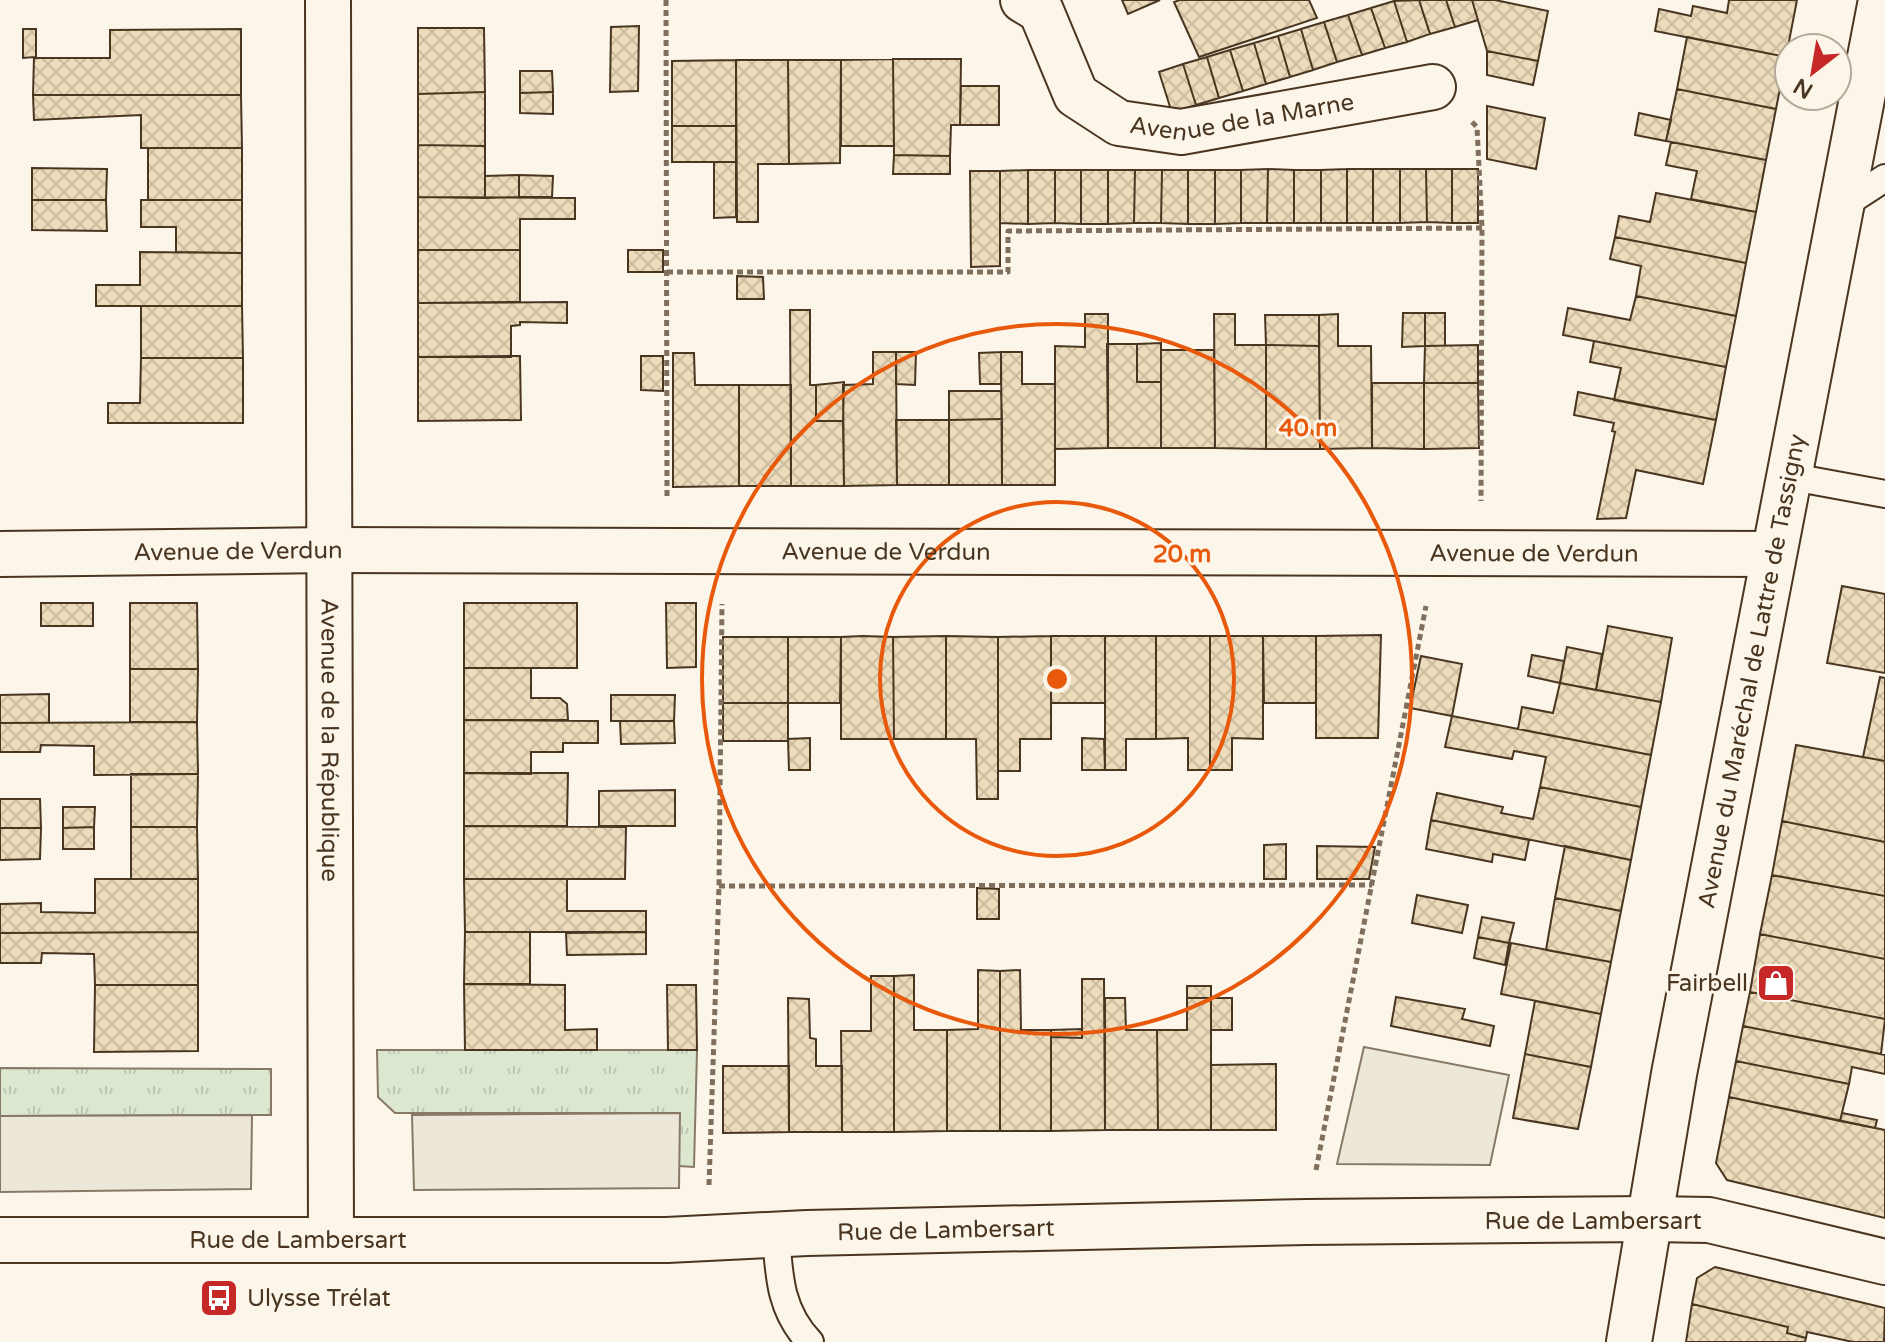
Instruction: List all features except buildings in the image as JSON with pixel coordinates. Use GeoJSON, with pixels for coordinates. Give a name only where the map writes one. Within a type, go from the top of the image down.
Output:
{"type":"FeatureCollection","features":[{"type":"Feature","properties":{"kind":"street","name":"Avenue de la République"},"geometry":{"type":"LineString","coordinates":[[328,0],[331,1239]]}},
{"type":"Feature","properties":{"kind":"street","name":"Avenue du Maréchal de Lattre de Tassigny"},"geometry":{"type":"LineString","coordinates":[[1629,1342],[1787,476],[1881,0]]}},
{"type":"Feature","properties":{"kind":"street","name":"Avenue de la Marne"},"geometry":{"type":"LineString","coordinates":[[1038,4],[1076,95],[1119,123],[1181,132],[1433,87]]}},
{"type":"Feature","properties":{"kind":"street","name":"Avenue de Verdun"},"geometry":{"type":"LineString","coordinates":[[0,554],[328,550],[1773,554]]}},
{"type":"Feature","properties":{"kind":"street","name":"Rue de Lambersart"},"geometry":{"type":"LineString","coordinates":[[0,1240],[708,1238],[1306,1222],[1650,1219],[1709,1220],[1885,1262]]}},
{"type":"Feature","properties":{"kind":"lane"},"geometry":{"type":"LineString","coordinates":[[1842,206],[1885,178]]}},
{"type":"Feature","properties":{"kind":"lane"},"geometry":{"type":"LineString","coordinates":[[1787,476],[1885,494]]}},
{"type":"Feature","properties":{"kind":"lane"},"geometry":{"type":"LineString","coordinates":[[776,1235],[782,1296],[795,1325],[810,1342]]}},
{"type":"Feature","properties":{"kind":"path"},"geometry":{"type":"LineString","coordinates":[[666,0],[666,552]]}},
{"type":"Feature","properties":{"kind":"path"},"geometry":{"type":"LineString","coordinates":[[1433,87],[1477,127],[1482,228],[1481,554]]}},
{"type":"Feature","properties":{"kind":"path"},"geometry":{"type":"LineString","coordinates":[[667,272],[1008,272],[1008,231],[1482,228]]}},
{"type":"Feature","properties":{"kind":"path"},"geometry":{"type":"LineString","coordinates":[[708,1238],[719,886],[722,552]]}},
{"type":"Feature","properties":{"kind":"path"},"geometry":{"type":"LineString","coordinates":[[1306,1222],[1437,554]]}},
{"type":"Feature","properties":{"kind":"path"},"geometry":{"type":"LineString","coordinates":[[719,886],[1372,885]]}},
{"type":"Feature","properties":{"kind":"green space"},"geometry":{"type":"Polygon","coordinates":[[[377,1050],[697,1050],[694,1167],[679,1166],[679,1113],[395,1113],[378,1097],[377,1050]]]}},
{"type":"Feature","properties":{"kind":"green space"},"geometry":{"type":"Polygon","coordinates":[[[0,1068],[271,1069],[271,1115],[0,1116],[0,1068]]]}},
{"type":"Feature","properties":{"kind":"shaded area"},"geometry":{"type":"Polygon","coordinates":[[[1364,1047],[1509,1075],[1490,1165],[1337,1164],[1364,1047]]]}},
{"type":"Feature","properties":{"kind":"shaded area"},"geometry":{"type":"Polygon","coordinates":[[[680,1113],[679,1188],[414,1190],[412,1115],[680,1113]]]}},
{"type":"Feature","properties":{"kind":"shaded area"},"geometry":{"type":"Polygon","coordinates":[[[252,1115],[251,1189],[0,1192],[0,1116],[252,1115]]]}},
{"type":"Feature","properties":{"kind":"place","name":"Fairbell"},"geometry":{"type":"Point","coordinates":[1776,983]}},
{"type":"Feature","properties":{"kind":"place","name":"Ulysse Trélat"},"geometry":{"type":"Point","coordinates":[219,1298]}}]}
